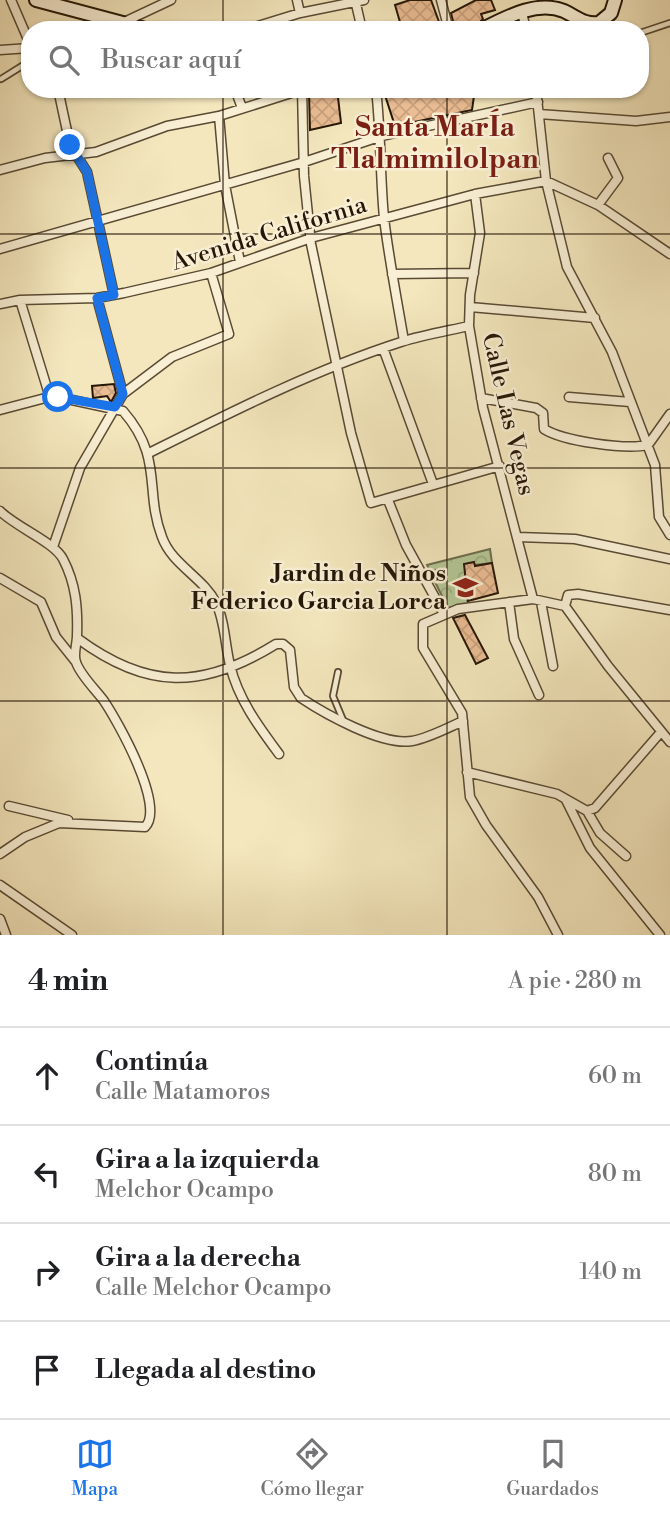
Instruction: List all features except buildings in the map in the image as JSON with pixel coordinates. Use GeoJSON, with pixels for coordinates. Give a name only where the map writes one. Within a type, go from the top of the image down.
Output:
{"type":"FeatureCollection","features":[{"type":"Feature","properties":{"kind":"main road"},"geometry":{"type":"LineString","coordinates":[[36,0],[115,21]]}},
{"type":"Feature","properties":{"kind":"main road"},"geometry":{"type":"LineString","coordinates":[[602,21],[615,0]]}},
{"type":"Feature","properties":{"kind":"main road"},"geometry":{"type":"LineString","coordinates":[[502,21],[522,12],[552,7],[579,21]]}},
{"type":"Feature","properties":{"kind":"street"},"geometry":{"type":"LineString","coordinates":[[11,0],[21,24]]}},
{"type":"Feature","properties":{"kind":"street"},"geometry":{"type":"LineString","coordinates":[[126,21],[171,0]]}},
{"type":"Feature","properties":{"kind":"street"},"geometry":{"type":"LineString","coordinates":[[298,0],[300,13]]}},
{"type":"Feature","properties":{"kind":"street"},"geometry":{"type":"LineString","coordinates":[[441,0],[447,21]]}},
{"type":"Feature","properties":{"kind":"street"},"geometry":{"type":"LineString","coordinates":[[274,21],[300,13],[360,2],[361,21]]}},
{"type":"Feature","properties":{"kind":"street"},"geometry":{"type":"LineString","coordinates":[[522,12],[524,21]]}},
{"type":"Feature","properties":{"kind":"street"},"geometry":{"type":"LineString","coordinates":[[0,50],[21,47]]}},
{"type":"Feature","properties":{"kind":"street"},"geometry":{"type":"LineString","coordinates":[[60,98],[68,137],[87,172],[114,295]]}},
{"type":"Feature","properties":{"kind":"street"},"geometry":{"type":"LineString","coordinates":[[238,98],[242,108]]}},
{"type":"Feature","properties":{"kind":"street"},"geometry":{"type":"LineString","coordinates":[[0,170],[45,158],[96,152],[167,126],[219,116],[274,98]]}},
{"type":"Feature","properties":{"kind":"street"},"geometry":{"type":"LineString","coordinates":[[303,98],[304,162],[310,239],[357,457],[373,504],[500,466]]}},
{"type":"Feature","properties":{"kind":"street"},"geometry":{"type":"LineString","coordinates":[[377,98],[382,136],[380,160],[384,218],[404,341]]}},
{"type":"Feature","properties":{"kind":"street"},"geometry":{"type":"LineString","coordinates":[[537,98],[546,181],[567,267],[607,340],[648,445],[659,479],[659,517],[670,535]]}},
{"type":"Feature","properties":{"kind":"street"},"geometry":{"type":"LineString","coordinates":[[0,249],[98,223],[382,136],[538,102]]}},
{"type":"Feature","properties":{"kind":"street"},"geometry":{"type":"LineString","coordinates":[[539,114],[636,121],[670,117]]}},
{"type":"Feature","properties":{"kind":"street"},"geometry":{"type":"LineString","coordinates":[[219,116],[225,185],[240,262]]}},
{"type":"Feature","properties":{"kind":"street"},"geometry":{"type":"LineString","coordinates":[[598,205],[618,178],[608,158]]}},
{"type":"Feature","properties":{"kind":"street"},"geometry":{"type":"LineString","coordinates":[[546,181],[598,205],[670,254]]}},
{"type":"Feature","properties":{"kind":"street","name":"Avenida California"},"geometry":{"type":"LineString","coordinates":[[0,304],[20,300],[114,295],[211,273],[310,239],[384,218],[475,194],[546,181]]}},
{"type":"Feature","properties":{"kind":"street","name":"Calle Las Vegas"},"geometry":{"type":"LineString","coordinates":[[475,194],[480,233],[469,326],[481,398],[553,666]]}},
{"type":"Feature","properties":{"kind":"street"},"geometry":{"type":"LineString","coordinates":[[392,274],[474,272]]}},
{"type":"Feature","properties":{"kind":"street"},"geometry":{"type":"LineString","coordinates":[[53,547],[80,468],[123,394],[172,357],[229,334],[211,273]]}},
{"type":"Feature","properties":{"kind":"street"},"geometry":{"type":"LineString","coordinates":[[97,298],[123,394]]}},
{"type":"Feature","properties":{"kind":"street"},"geometry":{"type":"LineString","coordinates":[[20,300],[44,385],[53,396]]}},
{"type":"Feature","properties":{"kind":"street"},"geometry":{"type":"LineString","coordinates":[[470,307],[595,318]]}},
{"type":"Feature","properties":{"kind":"street"},"geometry":{"type":"LineString","coordinates":[[149,453],[268,395],[383,348],[469,326]]}},
{"type":"Feature","properties":{"kind":"street"},"geometry":{"type":"LineString","coordinates":[[383,348],[433,484]]}},
{"type":"Feature","properties":{"kind":"street"},"geometry":{"type":"LineString","coordinates":[[0,410],[53,396],[115,407],[128,416],[149,453],[163,540],[177,561],[216,602],[230,667],[246,706],[279,754]]}},
{"type":"Feature","properties":{"kind":"street"},"geometry":{"type":"LineString","coordinates":[[569,397],[630,402]]}},
{"type":"Feature","properties":{"kind":"street"},"geometry":{"type":"LineString","coordinates":[[481,398],[536,408],[542,413],[544,429],[557,435],[630,446],[648,445]]}},
{"type":"Feature","properties":{"kind":"street"},"geometry":{"type":"LineString","coordinates":[[648,445],[670,414]]}},
{"type":"Feature","properties":{"kind":"street"},"geometry":{"type":"LineString","coordinates":[[388,500],[406,545],[444,614]]}},
{"type":"Feature","properties":{"kind":"street"},"geometry":{"type":"LineString","coordinates":[[0,511],[28,533],[53,547],[63,559],[76,592],[76,662]]}},
{"type":"Feature","properties":{"kind":"street"},"geometry":{"type":"LineString","coordinates":[[518,537],[575,539],[670,559]]}},
{"type":"Feature","properties":{"kind":"street"},"geometry":{"type":"LineString","coordinates":[[0,578],[41,602],[56,637],[120,726],[148,796],[150,818],[145,827],[139,829],[74,822],[9,806]]}},
{"type":"Feature","properties":{"kind":"street"},"geometry":{"type":"LineString","coordinates":[[565,606],[568,595],[578,594],[670,610]]}},
{"type":"Feature","properties":{"kind":"street"},"geometry":{"type":"LineString","coordinates":[[558,935],[532,888],[478,814],[467,788],[463,721],[459,706],[421,643],[423,624],[444,614],[509,602],[537,601],[565,606],[670,742]]}},
{"type":"Feature","properties":{"kind":"street"},"geometry":{"type":"LineString","coordinates":[[509,602],[514,639],[539,695]]}},
{"type":"Feature","properties":{"kind":"street"},"geometry":{"type":"LineString","coordinates":[[77,638],[121,667],[159,678],[200,675],[230,667],[283,644],[290,650],[297,693],[307,702],[382,738],[407,742],[463,721]]}},
{"type":"Feature","properties":{"kind":"street"},"geometry":{"type":"LineString","coordinates":[[587,811],[595,808],[661,732]]}},
{"type":"Feature","properties":{"kind":"street"},"geometry":{"type":"LineString","coordinates":[[467,772],[557,794],[587,811],[600,833],[626,856]]}},
{"type":"Feature","properties":{"kind":"street"},"geometry":{"type":"LineString","coordinates":[[566,800],[590,848],[660,935]]}},
{"type":"Feature","properties":{"kind":"street"},"geometry":{"type":"LineString","coordinates":[[0,854],[44,827],[74,822]]}},
{"type":"Feature","properties":{"kind":"street"},"geometry":{"type":"LineString","coordinates":[[0,885],[72,935]]}},
{"type":"Feature","properties":{"kind":"street"},"geometry":{"type":"LineString","coordinates":[[0,919],[6,935]]}},
{"type":"Feature","properties":{"kind":"lane"},"geometry":{"type":"LineString","coordinates":[[649,30],[670,23]]}},
{"type":"Feature","properties":{"kind":"lane"},"geometry":{"type":"LineString","coordinates":[[1,79],[21,67]]}},
{"type":"Feature","properties":{"kind":"lane"},"geometry":{"type":"LineString","coordinates":[[338,672],[333,696],[343,720]]}},
{"type":"Feature","properties":{"kind":"green space"},"geometry":{"type":"Polygon","coordinates":[[[490,549],[492,563],[475,565],[464,581],[468,604],[448,608],[434,580],[443,578],[441,569],[430,571],[427,565],[490,549]]]}},
{"type":"Feature","properties":{"kind":"place","name":"Jardin de Niños Federico Garcia Lorca"},"geometry":{"type":"Point","coordinates":[466,587]}},
{"type":"Feature","properties":{"kind":"district","name":"Santa MarÍa Tlalmimilolpan"},"geometry":{"type":"Point","coordinates":[435,142]}},
{"type":"Feature","properties":{"kind":"route"},"geometry":{"type":"LineString","coordinates":[[58,397],[115,407],[123,394],[97,298],[114,295],[87,172],[70,145]]}}]}
